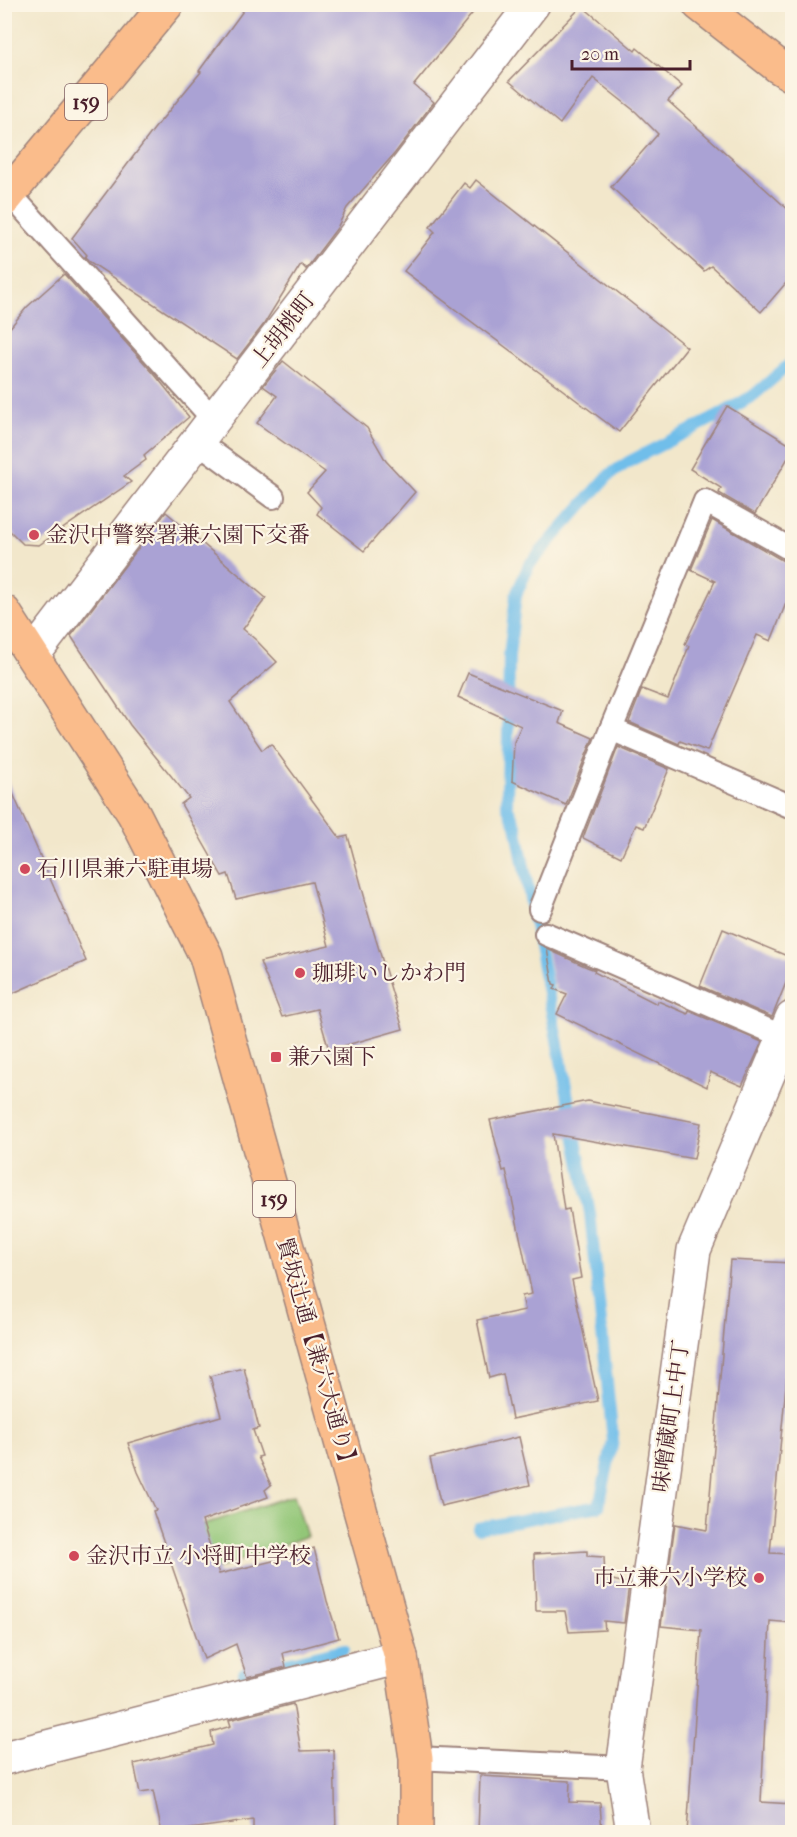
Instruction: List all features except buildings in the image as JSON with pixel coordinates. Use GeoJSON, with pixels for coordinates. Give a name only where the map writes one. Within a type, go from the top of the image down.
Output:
{"type":"FeatureCollection","features":[{"type":"Feature","properties":{"kind":"highway","name":"159"},"geometry":{"type":"LineString","coordinates":[[7,197],[167,4]]}},
{"type":"Feature","properties":{"kind":"highway"},"geometry":{"type":"LineString","coordinates":[[699,4],[792,75]]}},
{"type":"Feature","properties":{"kind":"highway","name":"賢坂辻通【兼六大通り】"},"geometry":{"type":"LineString","coordinates":[[4,612],[134,813],[206,956],[401,1657],[416,1758],[416,1833]]}},
{"type":"Feature","properties":{"kind":"street","name":"上胡桃町"},"geometry":{"type":"LineString","coordinates":[[33,655],[533,4]]}},
{"type":"Feature","properties":{"kind":"street","name":"味噌蔵町上中丁"},"geometry":{"type":"LineString","coordinates":[[633,1833],[623,1768],[694,1250],[788,1027]]}},
{"type":"Feature","properties":{"kind":"street"},"geometry":{"type":"LineString","coordinates":[[4,1758],[401,1657]]}},
{"type":"Feature","properties":{"kind":"lane"},"geometry":{"type":"LineString","coordinates":[[7,197],[206,431],[273,497]]}},
{"type":"Feature","properties":{"kind":"lane"},"geometry":{"type":"LineString","coordinates":[[540,909],[705,501],[792,550]]}},
{"type":"Feature","properties":{"kind":"lane"},"geometry":{"type":"LineString","coordinates":[[611,729],[792,807]]}},
{"type":"Feature","properties":{"kind":"lane"},"geometry":{"type":"LineString","coordinates":[[546,934],[788,1027]]}},
{"type":"Feature","properties":{"kind":"lane"},"geometry":{"type":"LineString","coordinates":[[416,1758],[623,1768]]}},
{"type":"Feature","properties":{"kind":"green space"},"geometry":{"type":"Polygon","coordinates":[[[294,1495],[307,1536],[209,1572],[193,1528],[294,1495]]]}},
{"type":"Feature","properties":{"kind":"waterway"},"geometry":{"type":"LineString","coordinates":[[478,1528],[599,1506],[613,1441],[590,1213],[516,825],[507,806],[509,656],[516,595],[529,565],[609,475],[630,461],[754,395],[792,362]]}},
{"type":"Feature","properties":{"kind":"waterway"},"geometry":{"type":"LineString","coordinates":[[244,1673],[344,1649]]}},
{"type":"Feature","properties":{"kind":"place","name":"金沢中警察署兼六園下交番"},"geometry":{"type":"Point","coordinates":[34,535]}},
{"type":"Feature","properties":{"kind":"place","name":"石川県兼六駐車場"},"geometry":{"type":"Point","coordinates":[25,869]}},
{"type":"Feature","properties":{"kind":"place","name":"珈琲いしかわ門"},"geometry":{"type":"Point","coordinates":[300,973]}},
{"type":"Feature","properties":{"kind":"place","name":"兼六園下"},"geometry":{"type":"Point","coordinates":[276,1057]}},
{"type":"Feature","properties":{"kind":"place","name":"金沢市立 小将町中学校"},"geometry":{"type":"Point","coordinates":[74,1556]}},
{"type":"Feature","properties":{"kind":"place","name":"市立兼六小学校"},"geometry":{"type":"Point","coordinates":[759,1578]}}]}
